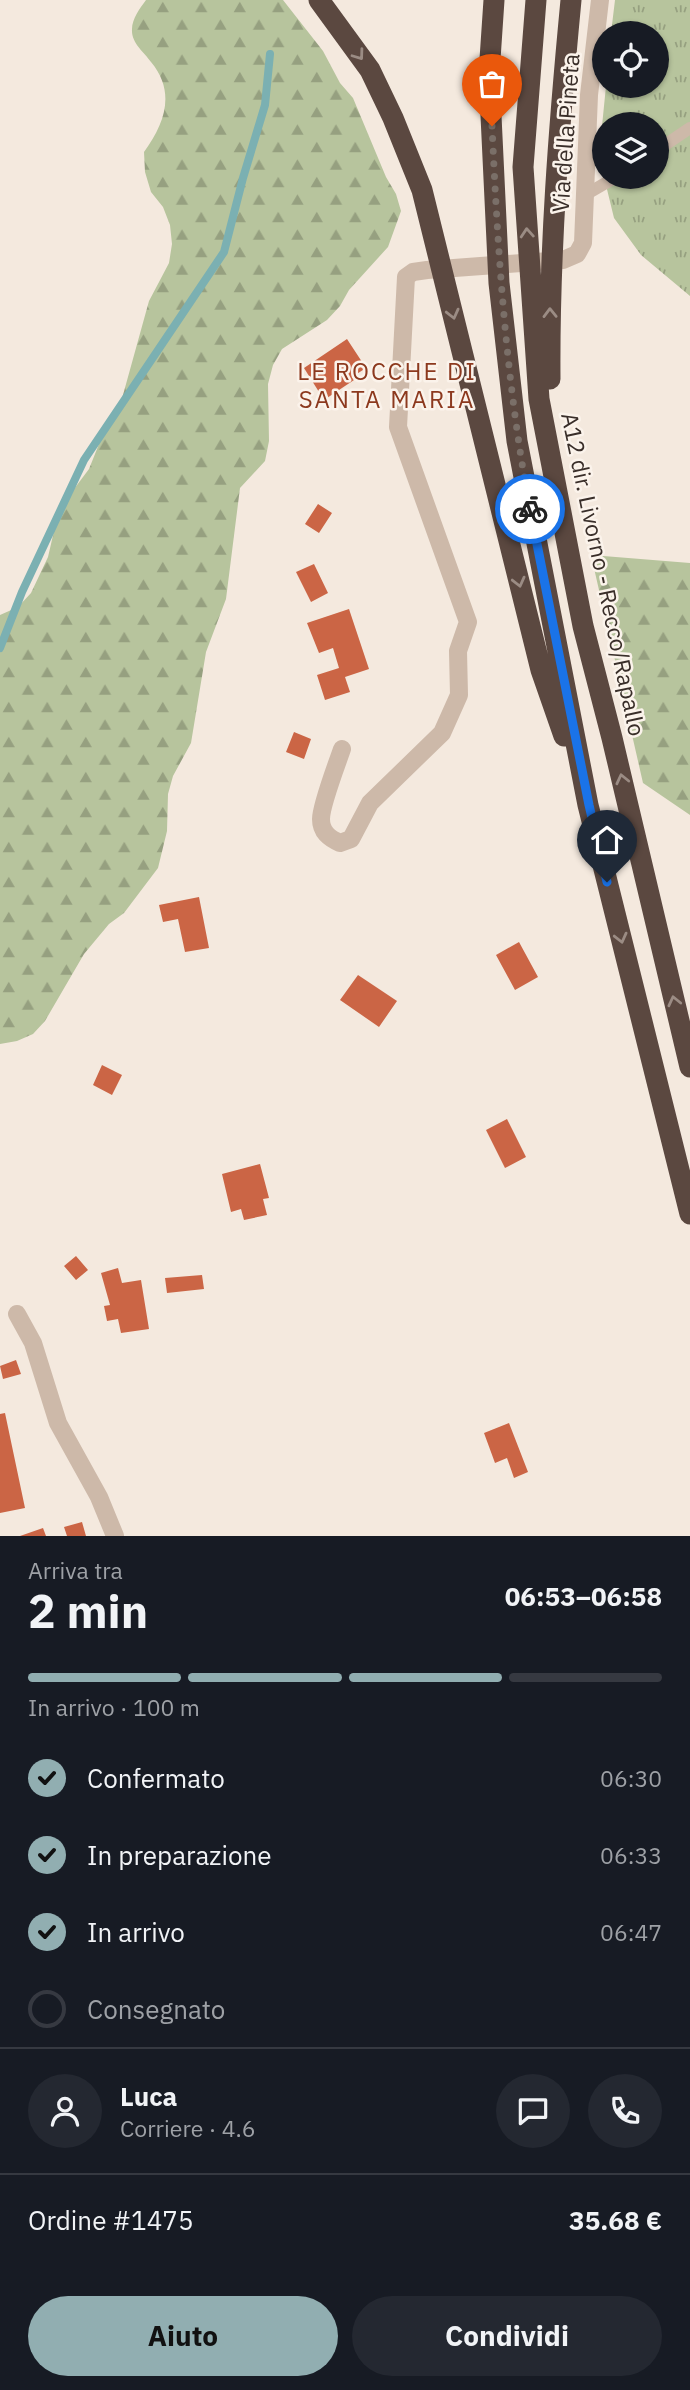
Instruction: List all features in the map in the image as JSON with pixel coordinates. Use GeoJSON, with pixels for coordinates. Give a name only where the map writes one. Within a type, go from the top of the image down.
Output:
{"type":"FeatureCollection","features":[{"type":"Feature","properties":{"kind":"highway"},"geometry":{"type":"LineString","coordinates":[[319,0],[370,70],[422,190],[541,670],[589,805]]}},
{"type":"Feature","properties":{"kind":"highway"},"geometry":{"type":"LineString","coordinates":[[494,0],[489,74],[499,283],[516,428],[589,805],[690,1213]]}},
{"type":"Feature","properties":{"kind":"highway","name":"A12 dir. Livorno - Recco/Rapallo"},"geometry":{"type":"LineString","coordinates":[[536,0],[523,167],[539,399],[583,626],[690,1067]]}},
{"type":"Feature","properties":{"kind":"highway"},"geometry":{"type":"LineString","coordinates":[[551,455],[550,299],[555,188],[571,0]]}},
{"type":"Feature","properties":{"kind":"street","name":"Via della Pineta"},"geometry":{"type":"LineString","coordinates":[[342,749],[321,818],[329,838],[340,843],[351,839],[370,803],[442,733],[458,695],[458,651],[468,622],[398,427],[406,277],[413,272],[428,270],[563,260],[577,254],[583,243],[589,95],[600,0]]}},
{"type":"Feature","properties":{"kind":"street"},"geometry":{"type":"LineString","coordinates":[[17,1314],[33,1343],[58,1423],[99,1497],[115,1536]]}},
{"type":"Feature","properties":{"kind":"lane"},"geometry":{"type":"LineString","coordinates":[[669,142],[690,128]]}},
{"type":"Feature","properties":{"kind":"lane"},"geometry":{"type":"LineString","coordinates":[[585,195],[595,189]]}},
{"type":"Feature","properties":{"kind":"green space"},"geometry":{"type":"Polygon","coordinates":[[[146,0],[283,0],[323,51],[340,83],[353,98],[401,211],[388,247],[349,290],[340,306],[327,320],[282,349],[273,365],[268,384],[269,441],[265,461],[240,488],[226,599],[206,652],[191,743],[173,776],[168,794],[167,831],[158,868],[124,913],[109,924],[84,954],[45,1021],[33,1034],[0,1044],[0,615],[18,607],[31,593],[48,557],[57,518],[65,501],[89,469],[105,429],[118,413],[149,301],[169,263],[172,244],[170,225],[163,207],[151,192],[145,172],[144,152],[157,130],[165,107],[159,73],[132,34],[132,25],[146,0]]]}},
{"type":"Feature","properties":{"kind":"green space"},"geometry":{"type":"Polygon","coordinates":[[[615,0],[690,0],[690,296],[641,255],[614,218],[607,189],[669,189],[669,112],[603,112],[605,98],[669,98],[669,21],[612,21],[615,0]]]}},
{"type":"Feature","properties":{"kind":"green space"},"geometry":{"type":"Polygon","coordinates":[[[591,555],[690,563],[690,815],[643,783],[591,555]]]}},
{"type":"Feature","properties":{"kind":"building"},"geometry":{"type":"Polygon","coordinates":[[[347,339],[366,368],[352,377],[354,380],[324,400],[304,368],[347,339]]]}},
{"type":"Feature","properties":{"kind":"building"},"geometry":{"type":"Polygon","coordinates":[[[318,504],[332,513],[319,533],[305,524],[318,504]]]}},
{"type":"Feature","properties":{"kind":"building"},"geometry":{"type":"Polygon","coordinates":[[[314,564],[328,593],[311,602],[296,572],[314,564]]]}},
{"type":"Feature","properties":{"kind":"building"},"geometry":{"type":"Polygon","coordinates":[[[349,609],[369,669],[345,677],[350,692],[325,700],[317,675],[339,668],[333,648],[319,653],[307,623],[349,609]]]}},
{"type":"Feature","properties":{"kind":"building"},"geometry":{"type":"Polygon","coordinates":[[[294,732],[311,739],[304,759],[286,752],[294,732]]]}},
{"type":"Feature","properties":{"kind":"building"},"geometry":{"type":"Polygon","coordinates":[[[199,897],[209,948],[185,952],[178,919],[163,922],[159,905],[199,897]]]}},
{"type":"Feature","properties":{"kind":"building"},"geometry":{"type":"Polygon","coordinates":[[[519,942],[538,977],[515,990],[496,955],[519,942]]]}},
{"type":"Feature","properties":{"kind":"building"},"geometry":{"type":"Polygon","coordinates":[[[358,975],[397,1001],[379,1027],[340,1000],[358,975]]]}},
{"type":"Feature","properties":{"kind":"building"},"geometry":{"type":"Polygon","coordinates":[[[102,1065],[122,1075],[112,1095],[93,1085],[102,1065]]]}},
{"type":"Feature","properties":{"kind":"building"},"geometry":{"type":"Polygon","coordinates":[[[507,1119],[526,1157],[505,1168],[486,1130],[507,1119]]]}},
{"type":"Feature","properties":{"kind":"building"},"geometry":{"type":"Polygon","coordinates":[[[260,1164],[269,1198],[263,1199],[267,1215],[244,1220],[241,1209],[231,1212],[222,1174],[260,1164]]]}},
{"type":"Feature","properties":{"kind":"building"},"geometry":{"type":"Polygon","coordinates":[[[76,1256],[88,1270],[76,1280],[64,1266],[76,1256]]]}},
{"type":"Feature","properties":{"kind":"building"},"geometry":{"type":"Polygon","coordinates":[[[118,1268],[122,1283],[141,1280],[149,1329],[121,1333],[118,1319],[107,1321],[104,1306],[110,1305],[101,1273],[118,1268]]]}},
{"type":"Feature","properties":{"kind":"building"},"geometry":{"type":"Polygon","coordinates":[[[202,1275],[204,1289],[167,1293],[165,1278],[202,1275]]]}},
{"type":"Feature","properties":{"kind":"building"},"geometry":{"type":"Polygon","coordinates":[[[16,1360],[21,1374],[3,1379],[0,1366],[16,1360]]]}},
{"type":"Feature","properties":{"kind":"building"},"geometry":{"type":"Polygon","coordinates":[[[5,1413],[25,1508],[0,1513],[0,1414],[5,1413]]]}},
{"type":"Feature","properties":{"kind":"building"},"geometry":{"type":"Polygon","coordinates":[[[509,1423],[528,1472],[514,1478],[507,1458],[495,1463],[484,1433],[509,1423]]]}},
{"type":"Feature","properties":{"kind":"building"},"geometry":{"type":"Polygon","coordinates":[[[82,1522],[86,1536],[67,1536],[64,1527],[82,1522]]]}},
{"type":"Feature","properties":{"kind":"building"},"geometry":{"type":"Polygon","coordinates":[[[43,1528],[46,1536],[20,1536],[43,1528]]]}},
{"type":"Feature","properties":{"kind":"waterway"},"geometry":{"type":"LineString","coordinates":[[0,648],[22,592],[84,460],[224,252],[265,105],[270,54]]}},
{"type":"Feature","properties":{"kind":"way so far"},"geometry":{"type":"LineString","coordinates":[[492,126],[499,283],[517,441],[530,509]]}},
{"type":"Feature","properties":{"kind":"district","name":"LE ROCCHE DI SANTA MARIA"},"geometry":{"type":"Point","coordinates":[387,385]}},
{"type":"Feature","properties":{"kind":"route"},"geometry":{"type":"LineString","coordinates":[[530,509],[607,882]]}}]}
